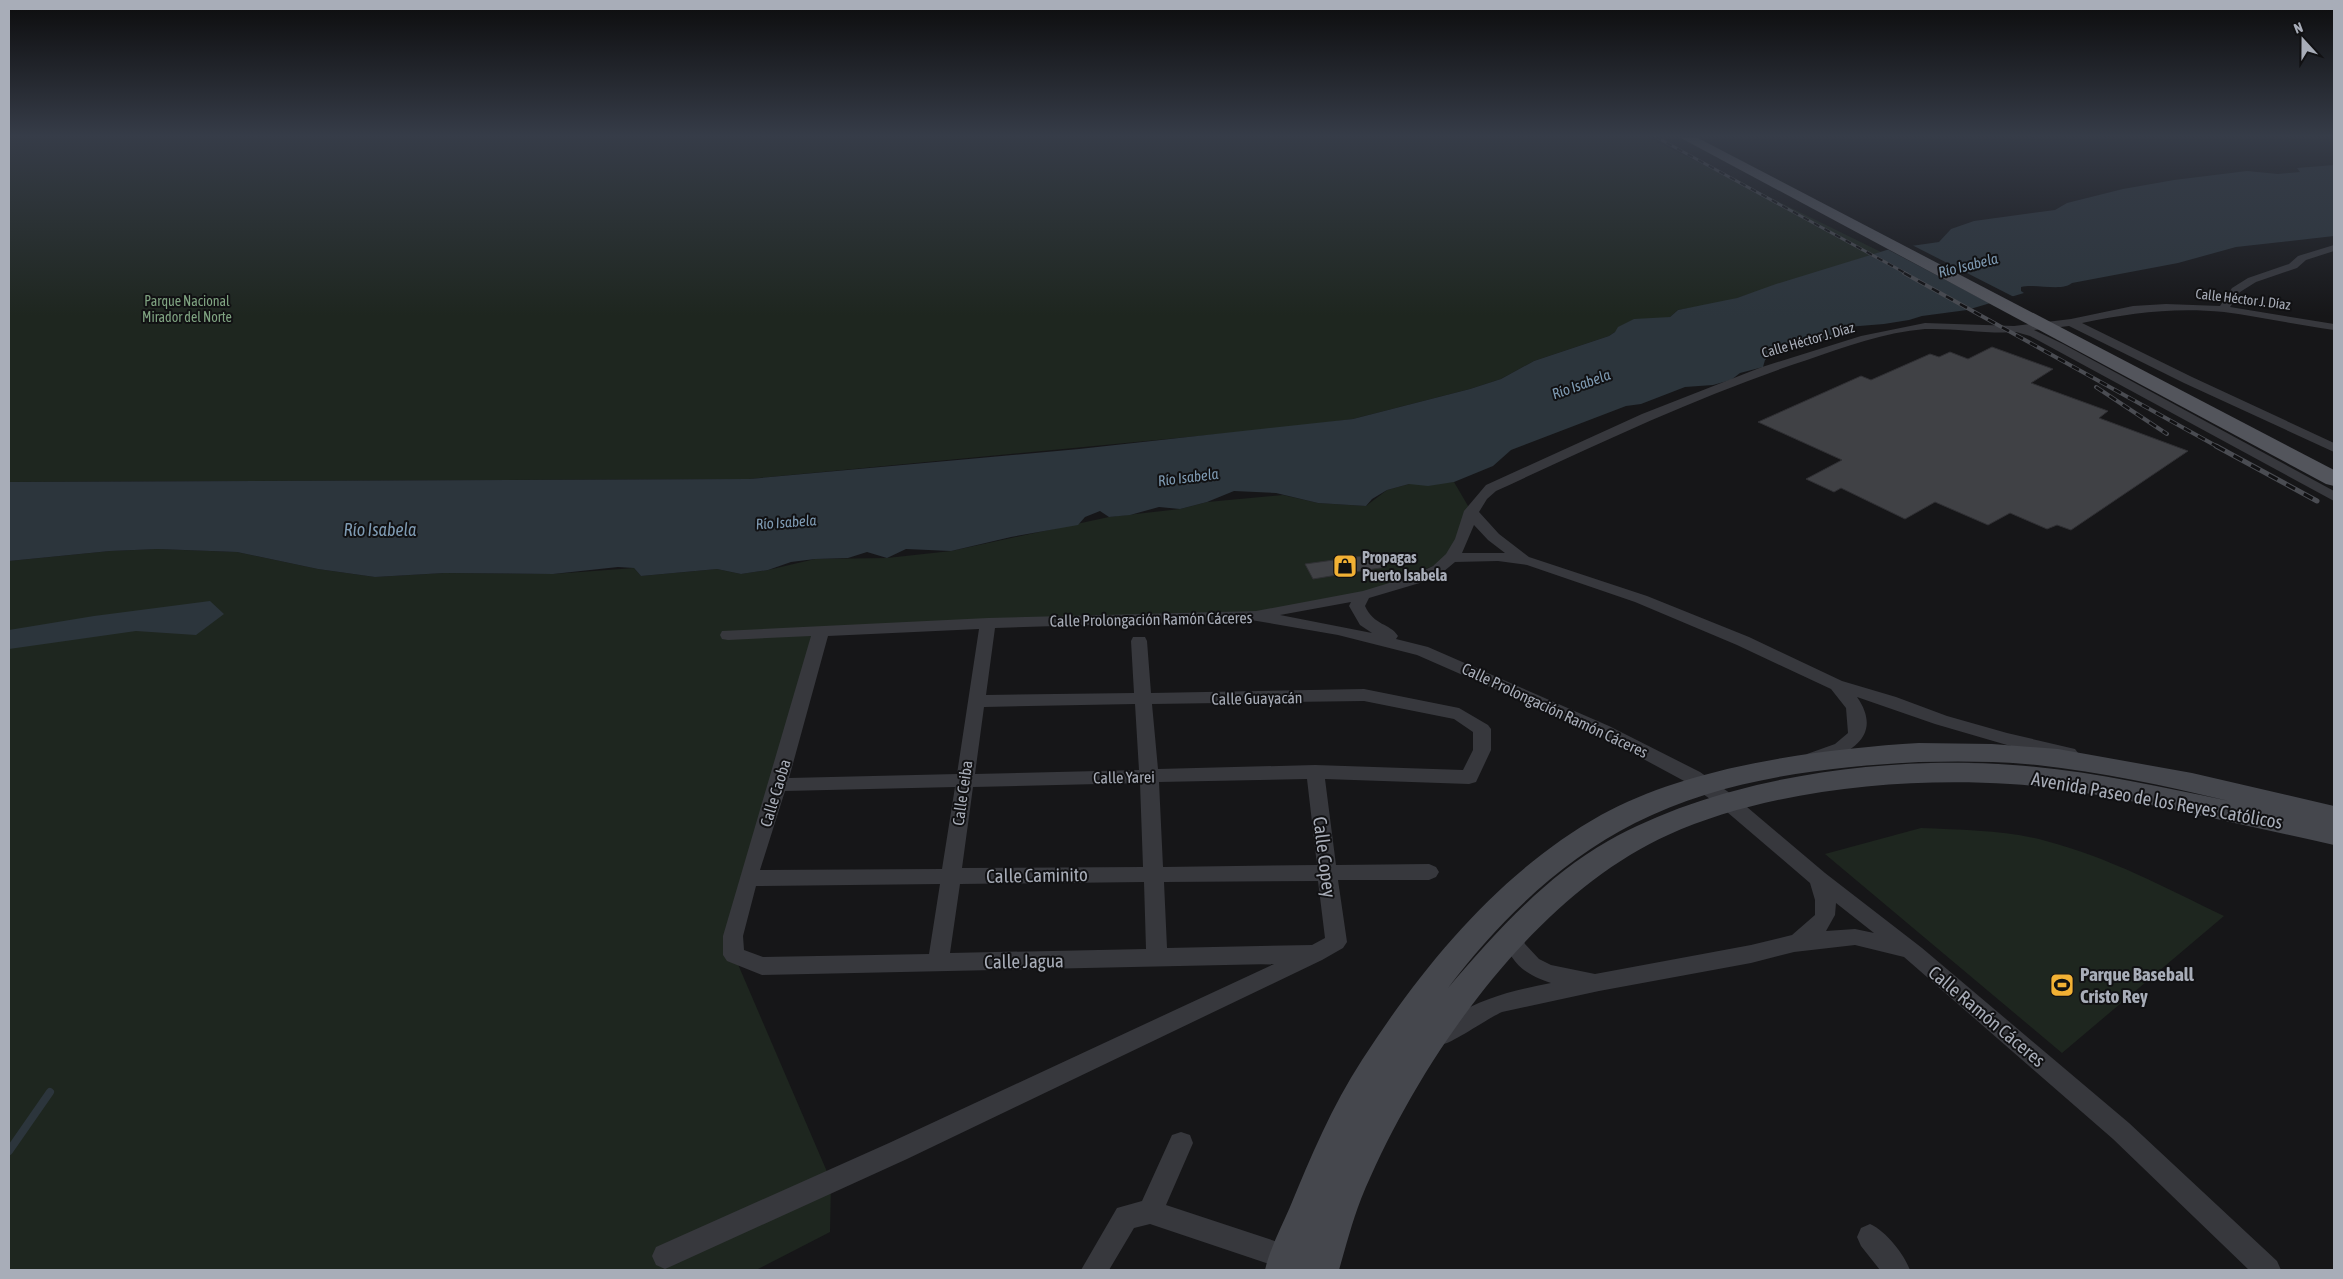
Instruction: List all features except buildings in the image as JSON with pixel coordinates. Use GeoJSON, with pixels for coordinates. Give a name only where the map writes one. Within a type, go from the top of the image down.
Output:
{"type":"FeatureCollection","features":[{"type":"Feature","properties":{"kind":"main road"},"geometry":{"type":"LineString","coordinates":[[1801,197],[2270,439],[2334,468]]}},
{"type":"Feature","properties":{"kind":"main road"},"geometry":{"type":"LineString","coordinates":[[1812,197],[2270,439],[2334,479]]}},
{"type":"Feature","properties":{"kind":"main road","name":"Avenida Paseo de los Reyes Católicos"},"geometry":{"type":"LineString","coordinates":[[1286,1264],[1346,1119],[1378,1065],[1447,966],[1491,917],[1553,863],[1610,824],[1669,811],[1736,800],[1785,774],[1880,753],[1932,752],[2031,755],[2214,787],[2334,816]]}},
{"type":"Feature","properties":{"kind":"main road","name":"Avenida Paseo de los Reyes Católicos"},"geometry":{"type":"LineString","coordinates":[[1785,774],[1850,780],[1906,776],[2010,774],[2067,780],[2140,793],[2334,835]]}},
{"type":"Feature","properties":{"kind":"main road","name":"Avenida Paseo de los Reyes Católicos"},"geometry":{"type":"LineString","coordinates":[[1320,1270],[1345,1193],[1383,1113],[1426,1045],[1478,976],[1511,936],[1563,888],[1617,849],[1651,831],[1669,811]]}},
{"type":"Feature","properties":{"kind":"street"},"geometry":{"type":"LineString","coordinates":[[2223,309],[2236,290],[2252,280],[2293,266],[2302,258],[2334,248]]}},
{"type":"Feature","properties":{"kind":"street","name":"Calle Héctor J. Díaz"},"geometry":{"type":"LineString","coordinates":[[1251,615],[1362,597],[1413,580],[1435,570],[1451,558],[1459,545],[1471,510],[1478,498],[1490,488],[1646,417],[1753,372],[1832,347],[1925,326],[2014,329],[2070,322],[2133,309],[2166,307],[2223,309],[2334,327]]}},
{"type":"Feature","properties":{"kind":"street"},"geometry":{"type":"LineString","coordinates":[[2070,322],[2188,380],[2334,448]]}},
{"type":"Feature","properties":{"kind":"street"},"geometry":{"type":"LineString","coordinates":[[2014,329],[2033,334],[2059,346],[2334,497]]}},
{"type":"Feature","properties":{"kind":"street"},"geometry":{"type":"LineString","coordinates":[[1471,510],[1486,532],[1500,545],[1529,561],[1640,599],[1743,641],[1836,685]]}},
{"type":"Feature","properties":{"kind":"street"},"geometry":{"type":"LineString","coordinates":[[1451,558],[1498,557],[1529,561]]}},
{"type":"Feature","properties":{"kind":"street"},"geometry":{"type":"LineString","coordinates":[[1362,597],[1357,606],[1361,616],[1372,628],[1422,651]]}},
{"type":"Feature","properties":{"kind":"street","name":"Calle Prolongación Ramón Cáceres"},"geometry":{"type":"LineString","coordinates":[[728,635],[988,623],[1251,615],[1338,630],[1422,651],[1602,730],[1693,778]]}},
{"type":"Feature","properties":{"kind":"street","name":"Calle Ceiba"},"geometry":{"type":"LineString","coordinates":[[938,963],[988,623]]}},
{"type":"Feature","properties":{"kind":"street","name":"Calle Caoba"},"geometry":{"type":"LineString","coordinates":[[734,955],[732,936],[748,878],[778,785],[821,630]]}},
{"type":"Feature","properties":{"kind":"street"},"geometry":{"type":"LineString","coordinates":[[1140,642],[1150,776],[1156,958]]}},
{"type":"Feature","properties":{"kind":"street","name":"Avenida Paseo de los Reyes Católicos"},"geometry":{"type":"LineString","coordinates":[[1785,774],[1841,748],[1857,735],[1857,717],[1853,702],[1836,685]]}},
{"type":"Feature","properties":{"kind":"street","name":"Avenida Paseo de los Reyes Católicos"},"geometry":{"type":"LineString","coordinates":[[1836,685],[1890,701],[1941,720],[2007,739],[2144,768],[2214,787]]}},
{"type":"Feature","properties":{"kind":"street","name":"Calle Guayacán"},"geometry":{"type":"LineString","coordinates":[[976,701],[1364,696],[1459,714],[1482,729],[1482,750],[1469,777]]}},
{"type":"Feature","properties":{"kind":"street","name":"Calle Yarei"},"geometry":{"type":"LineString","coordinates":[[778,785],[1315,772],[1469,777]]}},
{"type":"Feature","properties":{"kind":"street","name":"Calle Copey"},"geometry":{"type":"LineString","coordinates":[[1315,772],[1336,942],[1315,954]]}},
{"type":"Feature","properties":{"kind":"street","name":"Calle Ramón Cáceres"},"geometry":{"type":"LineString","coordinates":[[1693,778],[1727,800],[1818,878],[1915,954],[2121,1131],[2268,1270]]}},
{"type":"Feature","properties":{"kind":"street","name":"Calle Caminito"},"geometry":{"type":"LineString","coordinates":[[748,878],[1429,872]]}},
{"type":"Feature","properties":{"kind":"street"},"geometry":{"type":"LineString","coordinates":[[1794,944],[1817,929],[1824,918],[1827,900],[1818,878]]}},
{"type":"Feature","properties":{"kind":"street"},"geometry":{"type":"LineString","coordinates":[[1511,936],[1517,952],[1527,963],[1541,970],[1599,982]]}},
{"type":"Feature","properties":{"kind":"street"},"geometry":{"type":"LineString","coordinates":[[1426,1045],[1461,1021],[1500,1003],[1794,944],[1855,937],[1915,954]]}},
{"type":"Feature","properties":{"kind":"street"},"geometry":{"type":"LineString","coordinates":[[665,1256],[898,1151],[1315,954]]}},
{"type":"Feature","properties":{"kind":"street","name":"Calle Jagua"},"geometry":{"type":"LineString","coordinates":[[734,955],[762,966],[1315,954]]}},
{"type":"Feature","properties":{"kind":"street"},"geometry":{"type":"LineString","coordinates":[[1150,1212],[1181,1143]]}},
{"type":"Feature","properties":{"kind":"street"},"geometry":{"type":"LineString","coordinates":[[1094,1270],[1126,1216],[1150,1212],[1286,1264]]}},
{"type":"Feature","properties":{"kind":"street"},"geometry":{"type":"LineString","coordinates":[[1870,1237],[1897,1270]]}},
{"type":"Feature","properties":{"kind":"green space","name":"Parque Nacional Mirador del Norte"},"geometry":{"type":"Polygon","coordinates":[[[9,197],[1768,197],[1881,252],[1725,302],[1678,310],[1670,317],[1615,332],[1609,336],[1534,361],[1501,379],[1470,389],[1353,419],[1292,427],[749,479],[9,482],[9,197]]]}},
{"type":"Feature","properties":{"kind":"green space"},"geometry":{"type":"Polygon","coordinates":[[[1454,482],[1471,511],[1451,558],[1362,597],[1251,615],[821,630],[734,955],[831,1181],[830,1232],[756,1270],[9,1270],[9,561],[110,551],[158,549],[237,552],[318,569],[375,577],[444,573],[553,574],[634,568],[641,576],[717,569],[741,574],[815,559],[887,558],[951,551],[1109,517],[1180,509],[1207,502],[1283,495],[1318,503],[1366,506],[1387,490],[1409,484],[1454,482]]]}},
{"type":"Feature","properties":{"kind":"green space","name":"Parque Baseball Cristo Rey"},"geometry":{"type":"Polygon","coordinates":[[[1921,828],[1984,831],[2031,837],[2046,841],[2114,864],[2224,916],[2062,1053],[1825,854],[1921,828]]]}},
{"type":"Feature","properties":{"kind":"water","name":"Río Isabela"},"geometry":{"type":"Polygon","coordinates":[[[2092,197],[2334,197],[2334,236],[2236,247],[2178,263],[2072,283],[2062,287],[2021,287],[2021,291],[2024,293],[1967,310],[1922,316],[1884,324],[1847,327],[1841,329],[1845,333],[1826,338],[1805,347],[1771,355],[1765,360],[1763,367],[1740,373],[1731,380],[1713,385],[1685,387],[1641,404],[1626,406],[1511,450],[1493,466],[1454,482],[1428,486],[1409,484],[1387,490],[1372,499],[1366,506],[1318,503],[1276,493],[1234,491],[1207,502],[1180,509],[1159,507],[1130,515],[1109,517],[1100,511],[1085,517],[1078,525],[1011,537],[951,551],[906,549],[887,558],[867,552],[848,558],[791,562],[768,570],[741,574],[717,569],[641,576],[634,568],[618,567],[553,574],[444,573],[375,577],[318,569],[237,552],[158,549],[110,551],[9,561],[9,482],[749,479],[1079,449],[1353,419],[1470,389],[1501,379],[1534,361],[1609,336],[1618,327],[1634,319],[1670,317],[1678,310],[1737,298],[1890,249],[1939,242],[1951,229],[1974,221],[2055,210],[2067,203],[2092,197]]]}},
{"type":"Feature","properties":{"kind":"water"},"geometry":{"type":"Polygon","coordinates":[[[210,601],[224,614],[196,635],[136,631],[9,649],[9,630],[94,616],[210,601]]]}},
{"type":"Feature","properties":{"kind":"pier"},"geometry":{"type":"Polygon","coordinates":[[[1910,244],[2016,298],[1993,305],[1885,248],[1910,244]]]}},
{"type":"Feature","properties":{"kind":"waterway"},"geometry":{"type":"LineString","coordinates":[[9,1151],[50,1092]]}},
{"type":"Feature","properties":{"kind":"railway"},"geometry":{"type":"LineString","coordinates":[[1765,197],[1907,274]]}},
{"type":"Feature","properties":{"kind":"railway"},"geometry":{"type":"LineString","coordinates":[[1904,273],[2218,447]]}},
{"type":"Feature","properties":{"kind":"railway"},"geometry":{"type":"LineString","coordinates":[[2096,387],[2167,434]]}},
{"type":"Feature","properties":{"kind":"railway"},"geometry":{"type":"LineString","coordinates":[[2216,446],[2317,501]]}},
{"type":"Feature","properties":{"kind":"place","name":"Propagas Puerto Isabela"},"geometry":{"type":"Point","coordinates":[1345,566]}},
{"type":"Feature","properties":{"kind":"place","name":"Parque Baseball Cristo Rey"},"geometry":{"type":"Point","coordinates":[2062,985]}}]}
